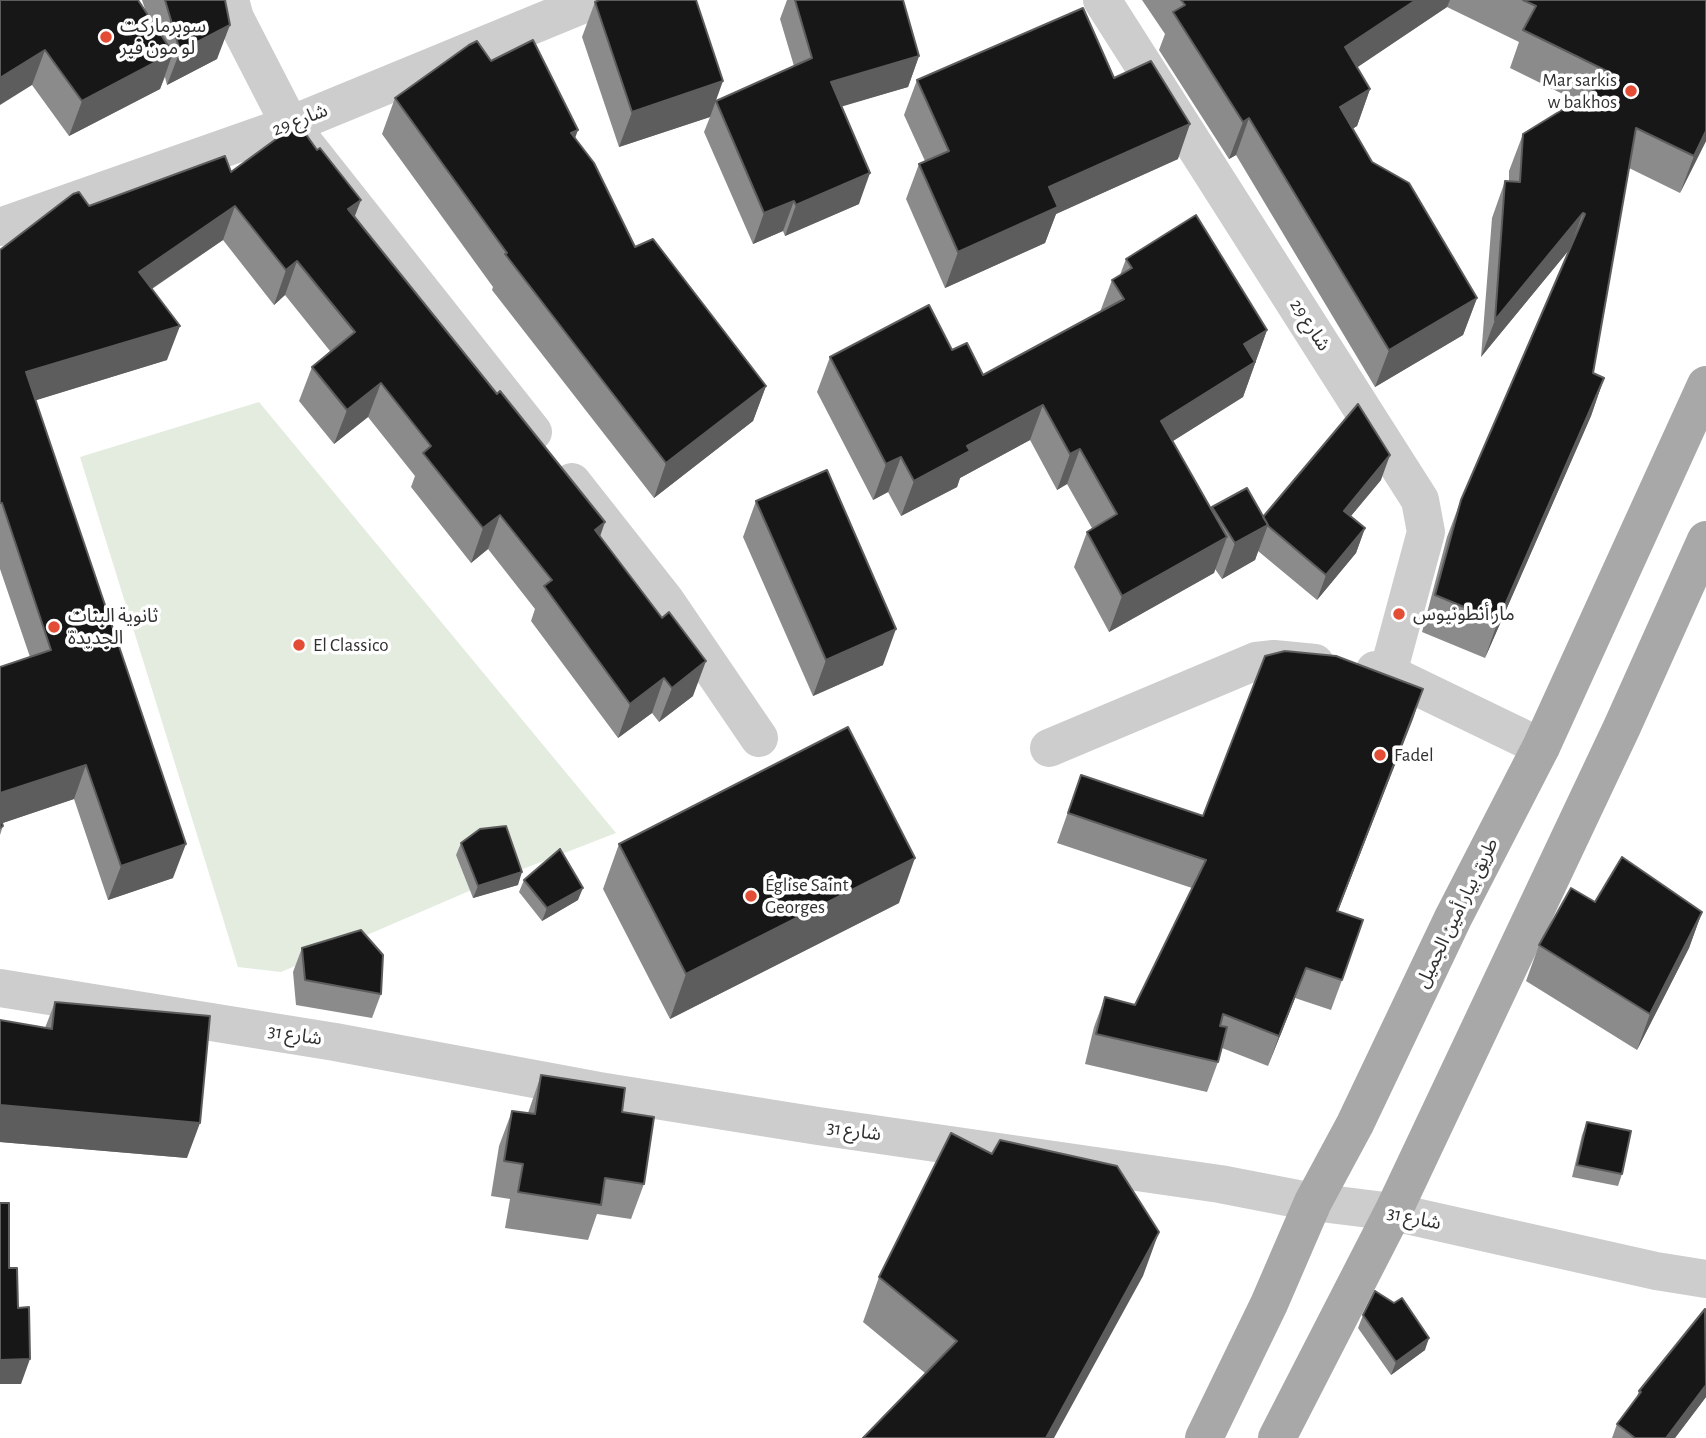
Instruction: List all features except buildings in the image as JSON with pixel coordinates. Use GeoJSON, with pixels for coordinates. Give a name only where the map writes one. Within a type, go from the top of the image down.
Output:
{"type":"FeatureCollection","features":[{"type":"Feature","properties":{"kind":"main road","name":"طريق بيار أمين الجميل"},"geometry":{"type":"LineString","coordinates":[[1204,1438],[1269,1304],[1313,1202],[1355,1124],[1453,918],[1541,747],[1706,385]]}},
{"type":"Feature","properties":{"kind":"main road"},"geometry":{"type":"LineString","coordinates":[[1277,1438],[1393,1212],[1622,727],[1706,540]]}},
{"type":"Feature","properties":{"kind":"street"},"geometry":{"type":"LineString","coordinates":[[230,0],[235,18],[289,125],[665,600],[758,738]]}},
{"type":"Feature","properties":{"kind":"street","name":"شارع 29"},"geometry":{"type":"LineString","coordinates":[[0,227],[289,125],[535,11],[594,0]]}},
{"type":"Feature","properties":{"kind":"street","name":"شارع 29"},"geometry":{"type":"LineString","coordinates":[[1102,0],[1420,500],[1426,532],[1388,673]]}},
{"type":"Feature","properties":{"kind":"street"},"geometry":{"type":"LineString","coordinates":[[1049,748],[1256,661],[1287,660],[1360,667],[1388,673],[1541,747]]}},
{"type":"Feature","properties":{"kind":"street","name":"شارع 31"},"geometry":{"type":"LineString","coordinates":[[0,988],[335,1042],[599,1091],[818,1126],[1220,1184],[1313,1202],[1393,1212],[1643,1268],[1706,1279]]}},
{"type":"Feature","properties":{"kind":"shaded area","name":"El Classico"},"geometry":{"type":"Polygon","coordinates":[[[259,402],[616,833],[497,879],[281,972],[238,967],[80,457],[259,402]]]}},
{"type":"Feature","properties":{"kind":"place","name":"سوبرماركت لو مون فير"},"geometry":{"type":"Point","coordinates":[106,37]}},
{"type":"Feature","properties":{"kind":"place","name":"Mar sarkis w bakhos"},"geometry":{"type":"Point","coordinates":[1631,91]}},
{"type":"Feature","properties":{"kind":"place","name":"مار أنطونيوس"},"geometry":{"type":"Point","coordinates":[1399,614]}},
{"type":"Feature","properties":{"kind":"place","name":"ثانوية البنات الجديدة"},"geometry":{"type":"Point","coordinates":[54,627]}},
{"type":"Feature","properties":{"kind":"place","name":"El Classico"},"geometry":{"type":"Point","coordinates":[299,645]}},
{"type":"Feature","properties":{"kind":"place","name":"Fadel"},"geometry":{"type":"Point","coordinates":[1380,755]}},
{"type":"Feature","properties":{"kind":"place","name":"Église Saint Georges"},"geometry":{"type":"Point","coordinates":[751,896]}}]}
